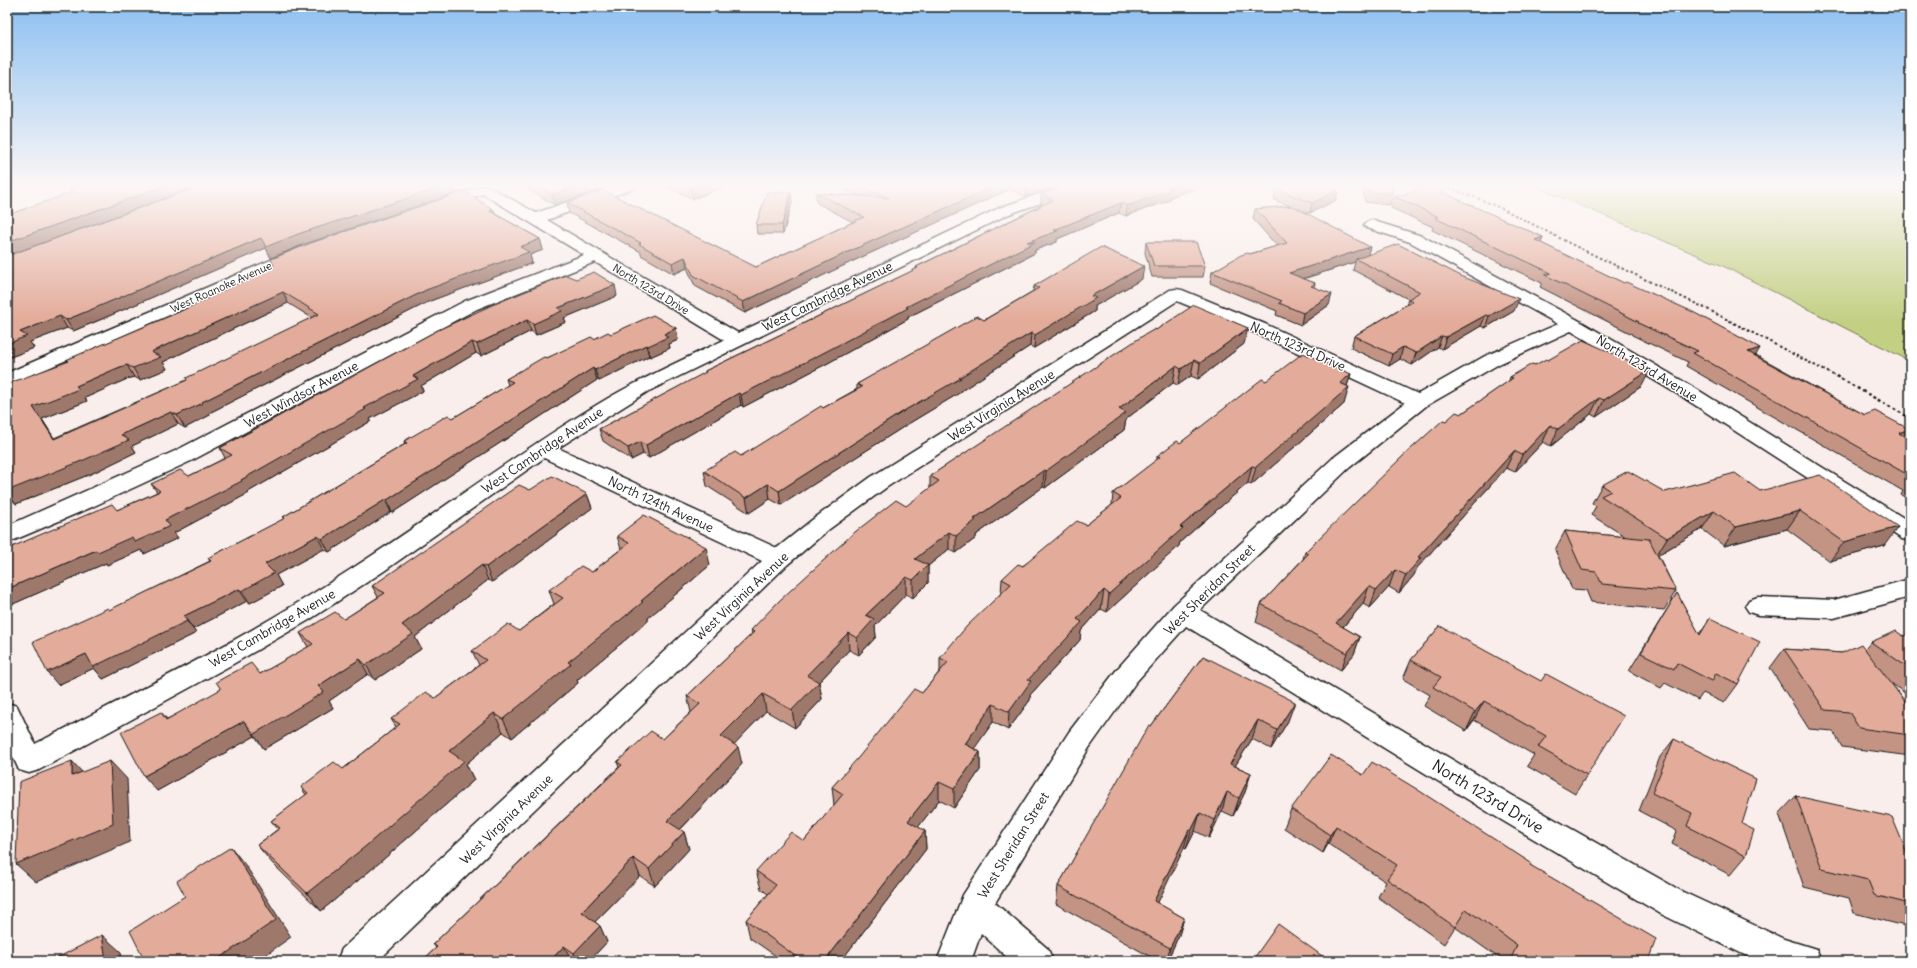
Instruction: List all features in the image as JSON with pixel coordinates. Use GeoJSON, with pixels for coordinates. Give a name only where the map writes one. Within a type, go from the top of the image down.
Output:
{"type":"FeatureCollection","features":[{"type":"Feature","properties":{"kind":"street","name":"North 123rd Drive"},"geometry":{"type":"LineString","coordinates":[[553,230],[736,340]]}},
{"type":"Feature","properties":{"kind":"street","name":"West Cambridge Avenue"},"geometry":{"type":"LineString","coordinates":[[7,714],[29,760],[267,634],[339,589],[600,410],[640,388],[736,340],[964,230]]}},
{"type":"Feature","properties":{"kind":"street","name":"North 123rd Avenue"},"geometry":{"type":"LineString","coordinates":[[1388,230],[1416,239],[1572,324],[1691,394],[1910,533]]}},
{"type":"Feature","properties":{"kind":"street","name":"West Roanoke Avenue"},"geometry":{"type":"LineString","coordinates":[[7,380],[315,246]]}},
{"type":"Feature","properties":{"kind":"street","name":"West Windsor Avenue"},"geometry":{"type":"LineString","coordinates":[[7,535],[84,502],[183,456],[415,332],[471,305],[596,256]]}},
{"type":"Feature","properties":{"kind":"street","name":"North 123rd Drive"},"geometry":{"type":"LineString","coordinates":[[1176,294],[1259,328],[1419,402]]}},
{"type":"Feature","properties":{"kind":"street","name":"West Virginia Avenue"},"geometry":{"type":"LineString","coordinates":[[354,961],[779,559],[820,525],[874,486],[1176,294]]}},
{"type":"Feature","properties":{"kind":"street","name":"West Sheridan Street"},"geometry":{"type":"LineString","coordinates":[[954,961],[974,906],[1079,740],[1127,675],[1183,612],[1341,463],[1419,402],[1492,360],[1572,324]]}},
{"type":"Feature","properties":{"kind":"street","name":"North 124th Avenue"},"geometry":{"type":"LineString","coordinates":[[542,449],[779,559]]}},
{"type":"Feature","properties":{"kind":"street"},"geometry":{"type":"LineString","coordinates":[[1758,606],[1834,609],[1910,588]]}},
{"type":"Feature","properties":{"kind":"street","name":"North 123rd Drive"},"geometry":{"type":"LineString","coordinates":[[1183,612],[1504,806],[1672,903],[1781,955],[1804,961]]}},
{"type":"Feature","properties":{"kind":"street"},"geometry":{"type":"LineString","coordinates":[[974,906],[1036,961]]}},
{"type":"Feature","properties":{"kind":"path"},"geometry":{"type":"LineString","coordinates":[[1542,230],[1652,282],[1860,388],[1910,418]]}},
{"type":"Feature","properties":{"kind":"green space"},"geometry":{"type":"Polygon","coordinates":[[[1639,230],[1910,230],[1910,361],[1723,266],[1639,230]]]}},
{"type":"Feature","properties":{"kind":"building"},"geometry":{"type":"Polygon","coordinates":[[[7,230],[40,230],[7,242],[7,230]]]}},
{"type":"Feature","properties":{"kind":"building"},"geometry":{"type":"Polygon","coordinates":[[[78,230],[310,230],[266,247],[261,238],[66,320],[60,316],[20,332],[27,336],[7,344],[7,256],[78,230]]]}},
{"type":"Feature","properties":{"kind":"building"},"geometry":{"type":"Polygon","coordinates":[[[349,230],[524,230],[540,239],[520,247],[529,252],[426,290],[202,402],[203,403],[177,415],[171,412],[121,435],[129,440],[7,491],[7,384],[69,361],[66,360],[179,312],[274,266],[271,259],[349,230]],[[283,292],[151,352],[161,357],[133,368],[127,365],[120,367],[76,386],[79,389],[33,407],[54,439],[187,380],[186,378],[319,314],[283,292]]]}},
{"type":"Feature","properties":{"kind":"building"},"geometry":{"type":"Polygon","coordinates":[[[617,230],[683,230],[756,267],[836,230],[896,230],[743,302],[693,275],[685,257],[672,263],[639,244],[641,243],[617,230]]]}},
{"type":"Feature","properties":{"kind":"building"},"geometry":{"type":"Polygon","coordinates":[[[991,230],[1058,231],[1027,242],[1035,242],[906,307],[908,308],[741,395],[739,393],[646,445],[640,442],[628,448],[599,429],[706,372],[705,371],[918,268],[916,267],[991,230]]]}},
{"type":"Feature","properties":{"kind":"building"},"geometry":{"type":"Polygon","coordinates":[[[1275,230],[1338,230],[1370,247],[1289,273],[1315,283],[1311,286],[1332,294],[1303,313],[1279,303],[1282,301],[1212,272],[1241,255],[1248,253],[1250,254],[1287,243],[1275,230]]]}},
{"type":"Feature","properties":{"kind":"building"},"geometry":{"type":"Polygon","coordinates":[[[1461,230],[1528,230],[1543,237],[1535,240],[1624,283],[1626,282],[1691,311],[1760,348],[1748,352],[1865,415],[1875,411],[1909,429],[1899,433],[1910,440],[1910,476],[1693,353],[1698,351],[1638,323],[1639,322],[1545,275],[1551,273],[1461,230]]]}},
{"type":"Feature","properties":{"kind":"building"},"geometry":{"type":"Polygon","coordinates":[[[1146,242],[1196,242],[1205,266],[1154,266],[1146,242]]]}},
{"type":"Feature","properties":{"kind":"building"},"geometry":{"type":"Polygon","coordinates":[[[1398,244],[1461,276],[1519,299],[1489,316],[1486,315],[1446,337],[1442,336],[1416,353],[1403,347],[1392,354],[1354,336],[1413,301],[1408,299],[1420,292],[1356,259],[1398,244]]]}},
{"type":"Feature","properties":{"kind":"building"},"geometry":{"type":"Polygon","coordinates":[[[1101,247],[1144,266],[1091,296],[1096,298],[1035,335],[1031,333],[959,378],[961,378],[907,409],[779,491],[768,484],[746,498],[704,471],[735,452],[741,456],[821,406],[823,408],[862,387],[857,384],[977,316],[984,320],[1039,288],[1034,286],[1101,247]]]}},
{"type":"Feature","properties":{"kind":"building"},"geometry":{"type":"Polygon","coordinates":[[[594,272],[615,285],[558,308],[562,311],[533,324],[527,320],[477,344],[472,342],[413,376],[418,379],[364,408],[366,409],[241,480],[242,481],[165,520],[170,526],[135,542],[132,537],[98,552],[96,550],[7,589],[7,549],[112,504],[117,510],[160,491],[151,484],[180,470],[189,476],[232,455],[220,448],[438,330],[492,305],[566,275],[576,279],[594,272]]]}},
{"type":"Feature","properties":{"kind":"building"},"geometry":{"type":"Polygon","coordinates":[[[1194,305],[1248,328],[1200,363],[1194,360],[1181,369],[1176,366],[1119,409],[1126,413],[1046,471],[1044,470],[974,519],[976,520],[956,536],[949,532],[915,559],[928,565],[913,580],[906,577],[866,615],[874,619],[857,638],[848,633],[807,675],[819,682],[792,710],[763,694],[721,736],[738,747],[667,821],[684,832],[649,869],[633,858],[582,912],[600,926],[574,953],[564,946],[550,961],[422,961],[437,947],[433,944],[622,765],[617,762],[651,731],[663,739],[700,704],[687,696],[754,632],[751,630],[780,600],[855,532],[896,500],[906,506],[939,481],[930,476],[1141,337],[1155,329],[1156,330],[1194,305]]]}},
{"type":"Feature","properties":{"kind":"building"},"geometry":{"type":"Polygon","coordinates":[[[653,315],[676,328],[664,334],[668,337],[648,346],[646,345],[595,370],[593,368],[387,500],[322,539],[317,536],[265,564],[274,573],[242,591],[239,589],[184,616],[187,621],[93,667],[86,654],[47,672],[33,642],[108,608],[109,610],[211,561],[208,558],[285,518],[283,517],[407,443],[404,441],[448,415],[453,418],[513,382],[506,379],[544,357],[547,358],[591,337],[594,339],[608,332],[611,334],[653,315]]]}},
{"type":"Feature","properties":{"kind":"building"},"geometry":{"type":"Polygon","coordinates":[[[1583,340],[1650,370],[1604,400],[1599,398],[1558,429],[1550,425],[1522,455],[1514,451],[1418,557],[1421,558],[1406,575],[1395,570],[1376,590],[1369,586],[1336,623],[1360,637],[1347,653],[1261,604],[1308,554],[1305,552],[1403,456],[1443,420],[1446,421],[1456,412],[1461,414],[1513,378],[1510,377],[1532,364],[1535,365],[1546,359],[1548,360],[1583,340]]]}},
{"type":"Feature","properties":{"kind":"building"},"geometry":{"type":"Polygon","coordinates":[[[1303,353],[1351,374],[1340,383],[1349,387],[1256,467],[1252,466],[1180,527],[1183,528],[1109,594],[1104,590],[1077,619],[1082,622],[1028,680],[1031,681],[1009,712],[993,704],[965,744],[980,752],[954,789],[939,782],[908,821],[925,831],[825,961],[802,961],[746,920],[776,885],[756,871],[791,832],[804,841],[843,794],[832,787],[858,758],[914,689],[922,693],[948,662],[940,658],[967,626],[1011,584],[1002,579],[1018,564],[1023,566],[1077,521],[1086,525],[1121,498],[1113,493],[1160,457],[1157,456],[1177,441],[1180,443],[1262,379],[1266,381],[1303,353]]]}},
{"type":"Feature","properties":{"kind":"building"},"geometry":{"type":"Polygon","coordinates":[[[1628,471],[1665,492],[1735,473],[1760,491],[1820,475],[1898,527],[1844,542],[1800,511],[1736,527],[1714,511],[1667,538],[1601,496],[1611,491],[1602,485],[1628,471]]]}},
{"type":"Feature","properties":{"kind":"building"},"geometry":{"type":"Polygon","coordinates":[[[552,476],[587,494],[486,567],[482,565],[402,625],[413,634],[366,665],[360,659],[318,686],[324,692],[254,734],[244,721],[144,776],[121,732],[161,712],[166,720],[221,689],[216,682],[251,663],[260,674],[313,644],[300,633],[335,612],[344,619],[385,593],[372,586],[519,485],[530,490],[552,476]]]}},
{"type":"Feature","properties":{"kind":"building"},"geometry":{"type":"Polygon","coordinates":[[[644,515],[706,547],[641,601],[643,602],[568,662],[571,664],[503,719],[494,713],[449,751],[464,761],[366,846],[307,893],[257,845],[280,828],[271,821],[308,793],[301,787],[334,762],[343,769],[400,724],[391,719],[426,692],[435,698],[486,660],[472,651],[508,624],[519,631],[563,598],[549,590],[581,566],[592,572],[629,543],[617,536],[644,515]]]}},
{"type":"Feature","properties":{"kind":"building"},"geometry":{"type":"Polygon","coordinates":[[[1565,531],[1649,539],[1676,591],[1602,584],[1596,572],[1582,570],[1565,531]]]}},
{"type":"Feature","properties":{"kind":"building"},"geometry":{"type":"Polygon","coordinates":[[[1677,593],[1700,635],[1710,618],[1760,642],[1738,684],[1716,673],[1712,681],[1677,663],[1674,669],[1641,653],[1677,593]]]}},
{"type":"Feature","properties":{"kind":"building"},"geometry":{"type":"Polygon","coordinates":[[[1440,626],[1541,681],[1546,674],[1624,716],[1587,775],[1538,747],[1546,736],[1484,701],[1475,712],[1433,687],[1441,677],[1411,660],[1440,626]]]}},
{"type":"Feature","properties":{"kind":"building"},"geometry":{"type":"Polygon","coordinates":[[[1896,631],[1903,636],[1910,634],[1910,669],[1871,642],[1896,631]]]}},
{"type":"Feature","properties":{"kind":"building"},"geometry":{"type":"Polygon","coordinates":[[[1861,644],[1910,708],[1910,735],[1859,728],[1849,712],[1825,710],[1784,649],[1842,653],[1861,644]]]}},
{"type":"Feature","properties":{"kind":"building"},"geometry":{"type":"Polygon","coordinates":[[[1203,656],[1295,702],[1277,730],[1258,720],[1230,764],[1251,773],[1239,798],[1227,792],[1214,820],[1200,813],[1191,831],[1189,830],[1154,901],[1184,918],[1170,948],[1058,886],[1149,725],[1151,726],[1203,656]]]}},
{"type":"Feature","properties":{"kind":"building"},"geometry":{"type":"Polygon","coordinates":[[[1674,739],[1756,779],[1742,824],[1754,830],[1746,856],[1687,826],[1692,813],[1652,793],[1674,739]]]}},
{"type":"Feature","properties":{"kind":"building"},"geometry":{"type":"Polygon","coordinates":[[[1331,755],[1363,775],[1372,762],[1531,863],[1530,865],[1656,939],[1648,961],[1510,961],[1517,945],[1466,909],[1455,927],[1387,879],[1397,865],[1336,826],[1330,835],[1291,809],[1331,755]]]}},
{"type":"Feature","properties":{"kind":"building"},"geometry":{"type":"Polygon","coordinates":[[[72,761],[72,776],[110,761],[113,824],[16,864],[19,782],[72,761]]]}},
{"type":"Feature","properties":{"kind":"building"},"geometry":{"type":"Polygon","coordinates":[[[1796,796],[1892,817],[1910,860],[1910,904],[1874,895],[1868,880],[1822,869],[1796,796]]]}},
{"type":"Feature","properties":{"kind":"building"},"geometry":{"type":"Polygon","coordinates":[[[231,847],[276,920],[215,961],[145,961],[130,931],[185,896],[177,881],[231,847]]]}},
{"type":"Feature","properties":{"kind":"building"},"geometry":{"type":"Polygon","coordinates":[[[1278,924],[1329,961],[1252,961],[1278,924]]]}},
{"type":"Feature","properties":{"kind":"building"},"geometry":{"type":"Polygon","coordinates":[[[102,935],[106,961],[51,961],[102,935]]]}}]}
